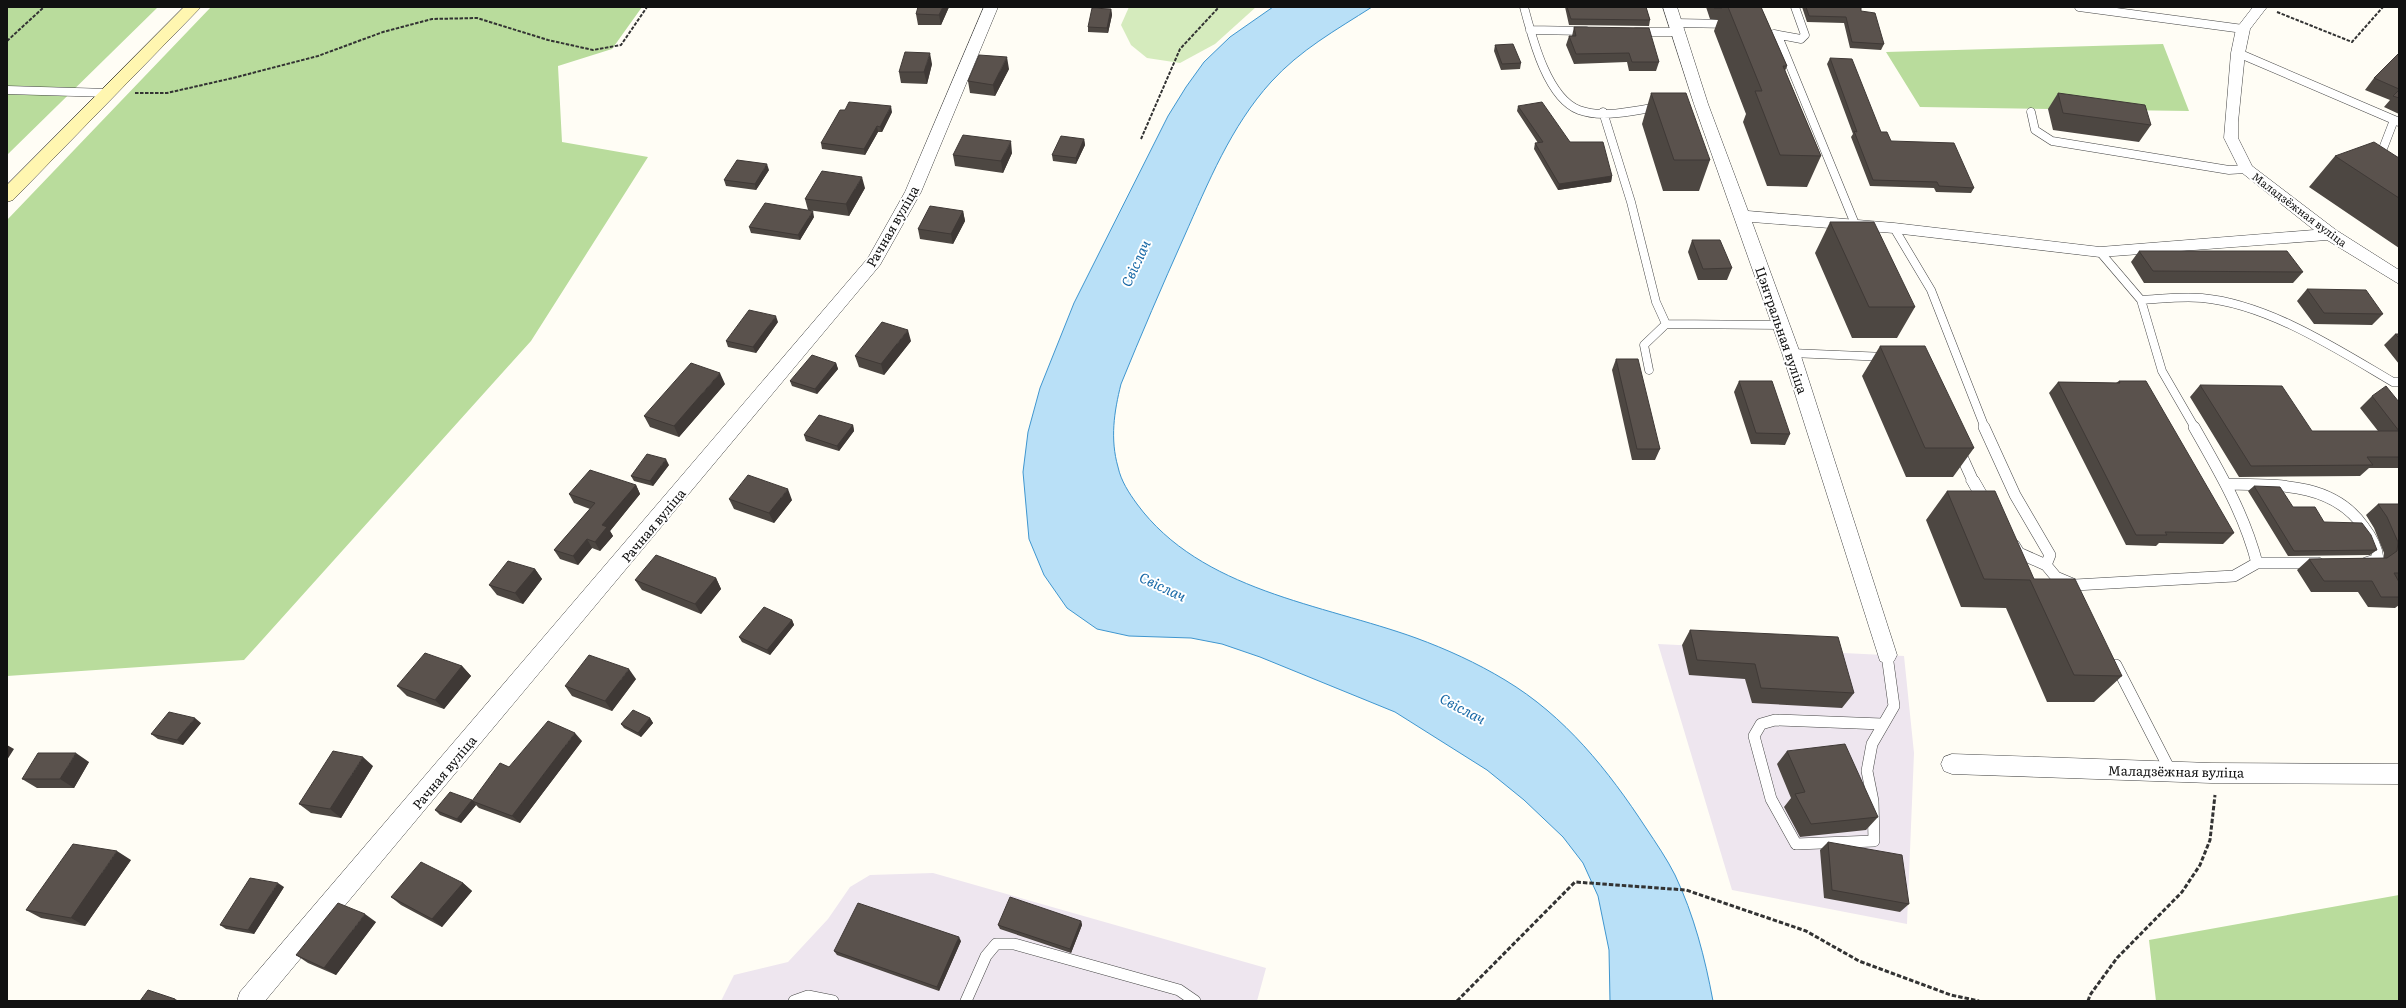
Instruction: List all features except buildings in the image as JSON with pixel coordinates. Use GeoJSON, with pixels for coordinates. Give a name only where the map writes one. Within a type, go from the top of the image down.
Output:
{"type":"FeatureCollection","features":[{"type":"Feature","properties":{"kind":"main road"},"geometry":{"type":"LineString","coordinates":[[7,196],[193,7]]}},
{"type":"Feature","properties":{"kind":"street","name":"Рачная вуліца"},"geometry":{"type":"LineString","coordinates":[[249,1001],[874,261],[913,192],[991,7]]}},
{"type":"Feature","properties":{"kind":"street","name":"Цэнтральная вуліца"},"geometry":{"type":"LineString","coordinates":[[1670,7],[1697,104],[1743,216],[1782,325],[1887,655]]}},
{"type":"Feature","properties":{"kind":"street","name":"Маладзёжная вуліца"},"geometry":{"type":"LineString","coordinates":[[2266,8],[2243,29],[2238,53],[2231,138],[2246,169],[2330,234],[2399,278]]}},
{"type":"Feature","properties":{"kind":"street"},"geometry":{"type":"LineString","coordinates":[[7,90],[108,93]]}},
{"type":"Feature","properties":{"kind":"street"},"geometry":{"type":"LineString","coordinates":[[1743,216],[1855,224],[2100,252],[2330,234]]}},
{"type":"Feature","properties":{"kind":"street"},"geometry":{"type":"LineString","coordinates":[[1973,481],[1985,501]]}},
{"type":"Feature","properties":{"kind":"street","name":"Маладзёжная вуліца"},"geometry":{"type":"LineString","coordinates":[[1952,764],[2211,773],[2399,774]]}},
{"type":"Feature","properties":{"kind":"lane"},"geometry":{"type":"LineString","coordinates":[[1524,7],[1530,30],[1551,82],[1565,101],[1579,110],[1603,112],[1671,106]]}},
{"type":"Feature","properties":{"kind":"lane"},"geometry":{"type":"LineString","coordinates":[[1765,31],[1778,36],[1801,39],[1805,35],[1795,7]]}},
{"type":"Feature","properties":{"kind":"lane"},"geometry":{"type":"LineString","coordinates":[[2079,7],[2243,29]]}},
{"type":"Feature","properties":{"kind":"lane"},"geometry":{"type":"LineString","coordinates":[[1624,31],[1740,25]]}},
{"type":"Feature","properties":{"kind":"lane"},"geometry":{"type":"LineString","coordinates":[[1530,30],[1592,31]]}},
{"type":"Feature","properties":{"kind":"lane"},"geometry":{"type":"LineString","coordinates":[[1778,36],[1855,224]]}},
{"type":"Feature","properties":{"kind":"lane"},"geometry":{"type":"LineString","coordinates":[[2238,53],[2396,121],[2377,167]]}},
{"type":"Feature","properties":{"kind":"lane"},"geometry":{"type":"LineString","coordinates":[[1603,112],[1631,202],[1656,302],[1666,324]]}},
{"type":"Feature","properties":{"kind":"lane"},"geometry":{"type":"LineString","coordinates":[[2031,112],[2035,130],[2052,141],[2230,170],[2246,169]]}},
{"type":"Feature","properties":{"kind":"lane"},"geometry":{"type":"LineString","coordinates":[[1894,228],[1931,290],[1990,440],[2015,495],[2050,555],[2046,565]]}},
{"type":"Feature","properties":{"kind":"lane"},"geometry":{"type":"LineString","coordinates":[[2100,252],[2141,300],[2162,371],[2227,484],[2249,533],[2257,563]]}},
{"type":"Feature","properties":{"kind":"lane"},"geometry":{"type":"LineString","coordinates":[[2141,300],[2202,298],[2233,304],[2271,318],[2394,384]]}},
{"type":"Feature","properties":{"kind":"lane"},"geometry":{"type":"LineString","coordinates":[[1649,370],[1644,345],[1666,324],[1782,325]]}},
{"type":"Feature","properties":{"kind":"lane"},"geometry":{"type":"LineString","coordinates":[[1791,353],[1894,358]]}},
{"type":"Feature","properties":{"kind":"lane"},"geometry":{"type":"LineString","coordinates":[[1953,438],[1973,481]]}},
{"type":"Feature","properties":{"kind":"lane"},"geometry":{"type":"LineString","coordinates":[[2227,484],[2302,488],[2328,494],[2345,504],[2361,521],[2378,552],[2378,559],[2371,563],[2355,563]]}},
{"type":"Feature","properties":{"kind":"lane"},"geometry":{"type":"LineString","coordinates":[[2007,534],[2019,553],[2046,565],[2056,577],[2075,585],[2234,576],[2257,563],[2325,563]]}},
{"type":"Feature","properties":{"kind":"lane"},"geometry":{"type":"LineString","coordinates":[[2075,585],[2082,599]]}},
{"type":"Feature","properties":{"kind":"lane"},"geometry":{"type":"LineString","coordinates":[[2110,654],[2171,772]]}},
{"type":"Feature","properties":{"kind":"lane"},"geometry":{"type":"LineString","coordinates":[[1882,724],[1776,720],[1760,724],[1754,736],[1771,799],[1796,844],[1874,841],[1873,801],[1867,771],[1871,750],[1882,724],[1894,706],[1887,655]]}},
{"type":"Feature","properties":{"kind":"lane"},"geometry":{"type":"LineString","coordinates":[[966,1001],[986,956],[996,944],[1014,944],[1179,990],[1195,1001]]}},
{"type":"Feature","properties":{"kind":"lane"},"geometry":{"type":"LineString","coordinates":[[794,1001],[798,997],[811,995],[833,1001]]}},
{"type":"Feature","properties":{"kind":"path"},"geometry":{"type":"LineString","coordinates":[[7,42],[44,7]]}},
{"type":"Feature","properties":{"kind":"path"},"geometry":{"type":"LineString","coordinates":[[108,93],[167,93],[226,80],[318,56],[383,32],[432,20],[477,18],[548,40],[593,50],[621,45],[647,7]]}},
{"type":"Feature","properties":{"kind":"path"},"geometry":{"type":"LineString","coordinates":[[1142,140],[1180,49],[1219,7]]}},
{"type":"Feature","properties":{"kind":"path"},"geometry":{"type":"LineString","coordinates":[[2266,8],[2352,42],[2383,7]]}},
{"type":"Feature","properties":{"kind":"path"},"geometry":{"type":"LineString","coordinates":[[2088,1001],[2090,995],[2117,958],[2182,892],[2200,865],[2210,840],[2215,792],[2211,773]]}},
{"type":"Feature","properties":{"kind":"path"},"geometry":{"type":"LineString","coordinates":[[1458,1001],[1575,882],[1686,890],[1806,931],[1859,961],[1951,995],[1979,1001]]}},
{"type":"Feature","properties":{"kind":"shaded area"},"geometry":{"type":"Polygon","coordinates":[[[1658,644],[1904,656],[1914,753],[1907,924],[1732,890],[1658,644]]]}},
{"type":"Feature","properties":{"kind":"shaded area"},"geometry":{"type":"Polygon","coordinates":[[[933,873],[1266,968],[1257,1001],[721,1001],[734,975],[788,962],[828,919],[850,887],[870,875],[933,873]]]}},
{"type":"Feature","properties":{"kind":"green space"},"geometry":{"type":"Polygon","coordinates":[[[7,7],[158,7],[7,155],[7,7]]]}},
{"type":"Feature","properties":{"kind":"green space"},"geometry":{"type":"Polygon","coordinates":[[[211,7],[642,7],[612,49],[558,66],[562,142],[648,157],[531,341],[244,660],[7,676],[7,220],[211,7]]]}},
{"type":"Feature","properties":{"kind":"green space"},"geometry":{"type":"Polygon","coordinates":[[[1129,7],[1256,7],[1215,44],[1180,63],[1147,58],[1131,45],[1121,25],[1129,7]]]}},
{"type":"Feature","properties":{"kind":"green space"},"geometry":{"type":"Polygon","coordinates":[[[2163,44],[2189,111],[1920,107],[1886,52],[2163,44]]]}},
{"type":"Feature","properties":{"kind":"green space"},"geometry":{"type":"Polygon","coordinates":[[[2399,895],[2399,1001],[2156,1001],[2149,940],[2399,895]]]}},
{"type":"Feature","properties":{"kind":"water","name":"Свіслач"},"geometry":{"type":"Polygon","coordinates":[[[1273,7],[1372,7],[1306,50],[1282,71],[1257,99],[1232,136],[1202,196],[1121,384],[1116,405],[1114,446],[1119,472],[1123,482],[1137,504],[1164,533],[1194,557],[1229,576],[1265,591],[1303,604],[1380,626],[1439,647],[1472,662],[1505,680],[1527,694],[1547,710],[1566,727],[1601,765],[1631,806],[1675,875],[1693,921],[1713,1001],[1610,1001],[1609,950],[1598,896],[1583,863],[1563,837],[1524,800],[1487,770],[1395,712],[1260,657],[1222,644],[1191,638],[1129,636],[1097,629],[1067,608],[1044,575],[1029,539],[1023,472],[1028,432],[1040,388],[1074,303],[1168,116],[1186,87],[1204,62],[1230,37],[1273,7]]]}}]}
